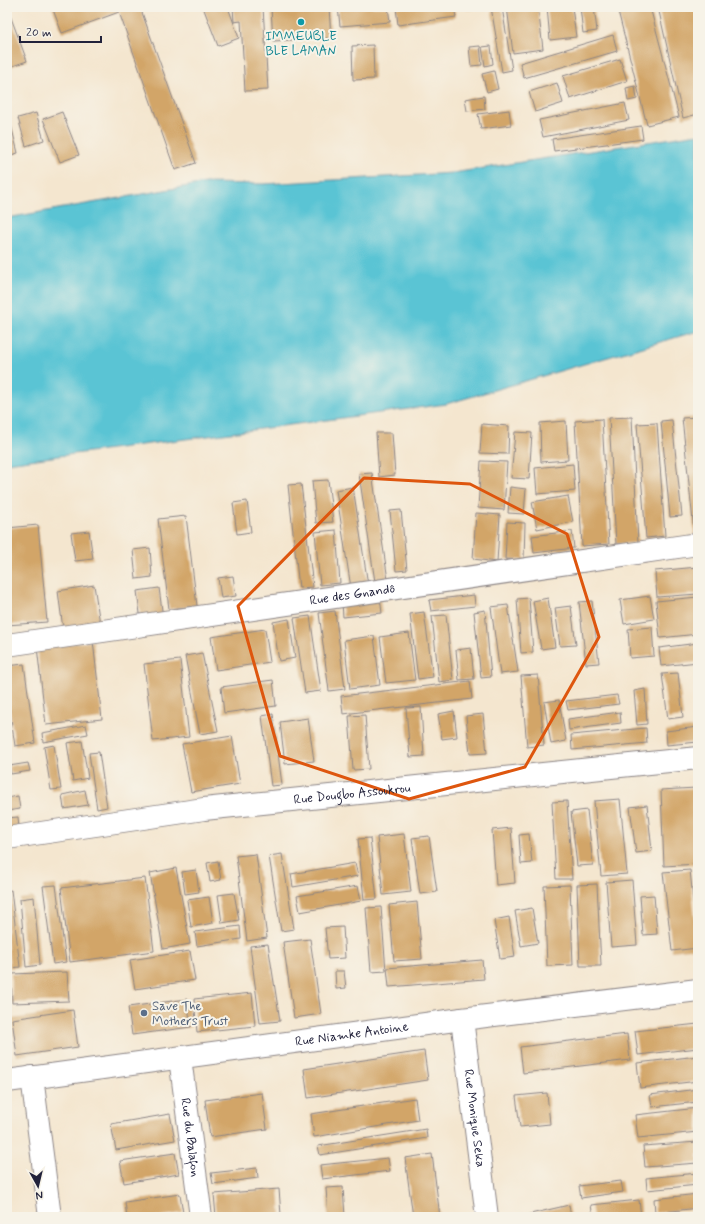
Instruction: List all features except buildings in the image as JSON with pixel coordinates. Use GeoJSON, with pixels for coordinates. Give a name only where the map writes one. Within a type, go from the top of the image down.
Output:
{"type":"FeatureCollection","features":[{"type":"Feature","properties":{"kind":"street","name":"Rue des Gnandô"},"geometry":{"type":"LineString","coordinates":[[7,645],[698,544]]}},
{"type":"Feature","properties":{"kind":"street","name":"Rue Dougbo Assoukrou"},"geometry":{"type":"LineString","coordinates":[[7,838],[204,809],[698,758]]}},
{"type":"Feature","properties":{"kind":"street","name":"Rue Niamke Antoine"},"geometry":{"type":"LineString","coordinates":[[7,1081],[462,1019],[698,990]]}},
{"type":"Feature","properties":{"kind":"street","name":"Rue Monique Seka"},"geometry":{"type":"LineString","coordinates":[[462,1019],[487,1217]]}},
{"type":"Feature","properties":{"kind":"street","name":"Rue du Balafon"},"geometry":{"type":"LineString","coordinates":[[180,1058],[201,1217]]}},
{"type":"Feature","properties":{"kind":"street"},"geometry":{"type":"LineString","coordinates":[[32,1077],[50,1217]]}},
{"type":"Feature","properties":{"kind":"highlighted area"},"geometry":{"type":"Polygon","coordinates":[[[364,478],[470,484],[567,534],[599,637],[525,767],[409,799],[280,756],[238,606],[364,478]]]}},
{"type":"Feature","properties":{"kind":"water"},"geometry":{"type":"Polygon","coordinates":[[[698,134],[698,331],[446,404],[7,463],[7,218],[205,183],[264,184],[453,173],[698,134]]]}},
{"type":"Feature","properties":{"kind":"place","name":"IMMEUBLE BLE LAMAN"},"geometry":{"type":"Point","coordinates":[301,22]}},
{"type":"Feature","properties":{"kind":"place","name":"Save The Mothers Trust"},"geometry":{"type":"Point","coordinates":[144,1013]}}]}
